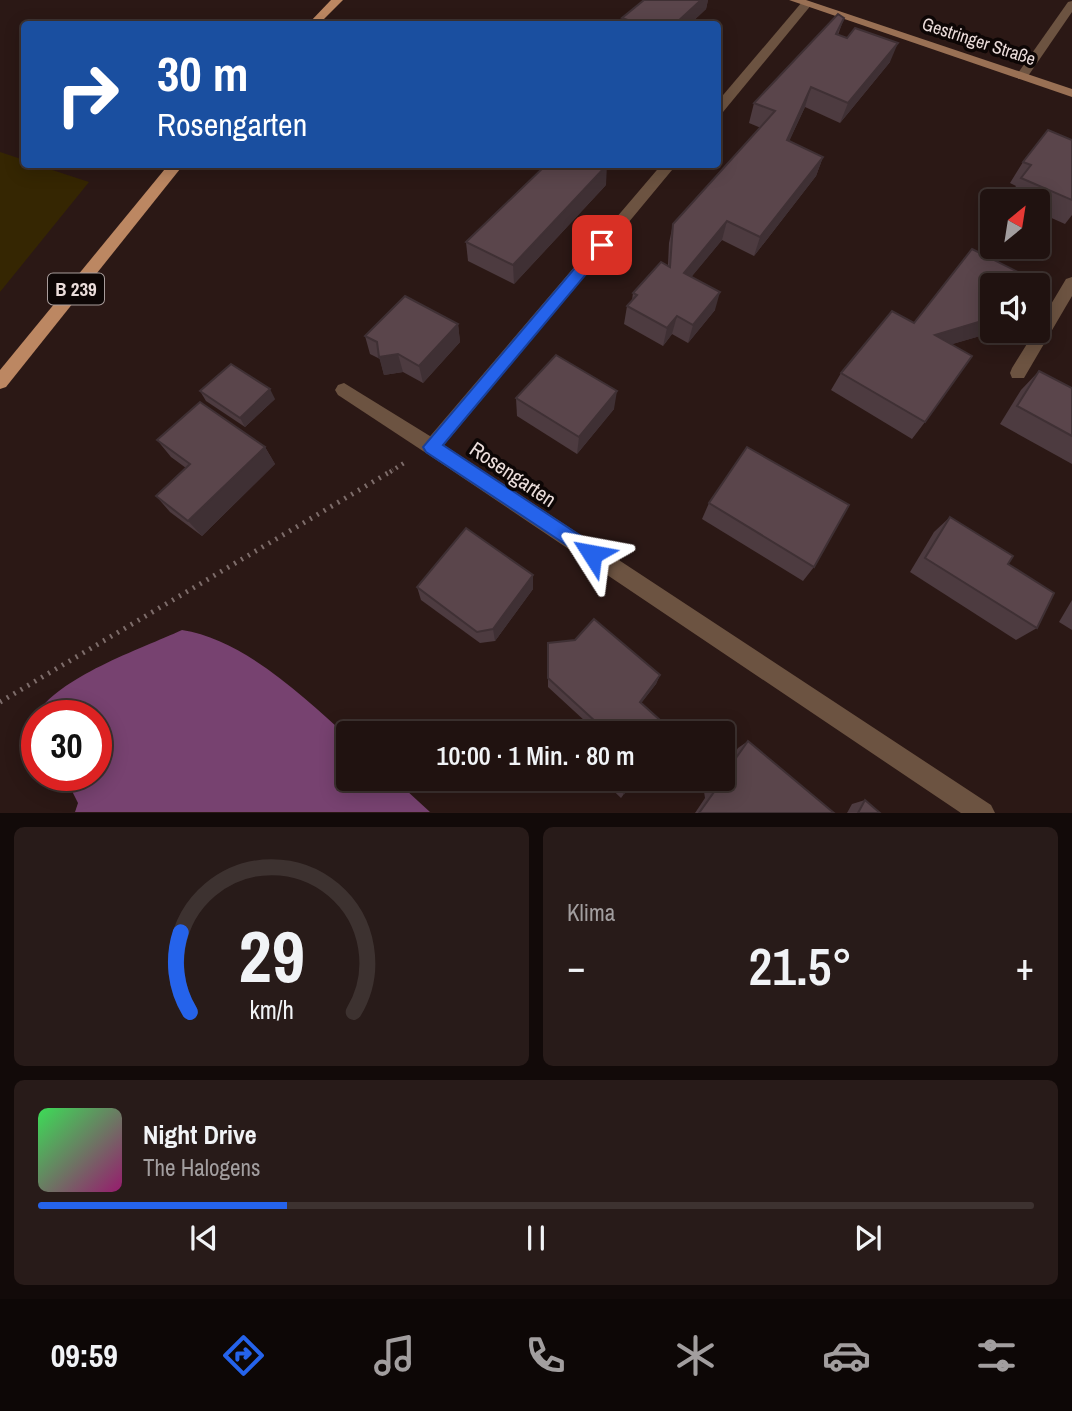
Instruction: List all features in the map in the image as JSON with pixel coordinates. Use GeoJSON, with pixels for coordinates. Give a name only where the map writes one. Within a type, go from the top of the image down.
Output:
{"type":"FeatureCollection","features":[{"type":"Feature","properties":{"kind":"main road"},"geometry":{"type":"LineString","coordinates":[[316,21],[337,0]]}},
{"type":"Feature","properties":{"kind":"main road","name":"Gestringer Straße"},"geometry":{"type":"LineString","coordinates":[[801,2],[1072,93]]}},
{"type":"Feature","properties":{"kind":"main road","name":"B 239"},"geometry":{"type":"LineString","coordinates":[[0,382],[174,168]]}},
{"type":"Feature","properties":{"kind":"street"},"geometry":{"type":"LineString","coordinates":[[721,104],[801,2]]}},
{"type":"Feature","properties":{"kind":"street"},"geometry":{"type":"LineString","coordinates":[[1022,76],[1072,4]]}},
{"type":"Feature","properties":{"kind":"street","name":"Rosengarten"},"geometry":{"type":"LineString","coordinates":[[667,168],[432,447],[982,813]]}},
{"type":"Feature","properties":{"kind":"street"},"geometry":{"type":"LineString","coordinates":[[1018,373],[1072,283]]}},
{"type":"Feature","properties":{"kind":"street"},"geometry":{"type":"LineString","coordinates":[[344,390],[432,447]]}},
{"type":"Feature","properties":{"kind":"path"},"geometry":{"type":"LineString","coordinates":[[0,702],[432,447]]}},
{"type":"Feature","properties":{"kind":"shaded area"},"geometry":{"type":"Polygon","coordinates":[[[0,152],[21,159],[21,168],[46,168],[89,182],[0,292],[0,152]]]}},
{"type":"Feature","properties":{"kind":"shaded area"},"geometry":{"type":"Polygon","coordinates":[[[182,630],[227,645],[271,672],[336,726],[336,791],[407,791],[430,812],[75,812],[78,803],[72,791],[112,791],[112,700],[49,700],[80,677],[182,630]]]}},
{"type":"Feature","properties":{"kind":"building"},"geometry":{"type":"Polygon","coordinates":[[[644,0],[701,0],[678,21],[630,21],[622,18],[644,0]]]}},
{"type":"Feature","properties":{"kind":"building"},"geometry":{"type":"Polygon","coordinates":[[[838,14],[844,18],[836,34],[847,38],[855,28],[898,43],[848,103],[811,87],[787,140],[823,157],[760,237],[727,221],[684,273],[720,292],[693,325],[677,316],[667,328],[627,306],[637,295],[633,293],[661,262],[670,267],[673,224],[775,111],[754,103],[838,14]]]}},
{"type":"Feature","properties":{"kind":"building"},"geometry":{"type":"Polygon","coordinates":[[[1048,130],[1072,140],[1072,200],[1021,178],[1031,165],[1023,162],[1048,130]]]}},
{"type":"Feature","properties":{"kind":"building"},"geometry":{"type":"Polygon","coordinates":[[[543,168],[604,168],[513,265],[466,242],[543,168]]]}},
{"type":"Feature","properties":{"kind":"building"},"geometry":{"type":"Polygon","coordinates":[[[972,249],[980,253],[980,259],[992,259],[1020,273],[980,273],[980,322],[935,335],[972,356],[925,422],[841,373],[892,311],[914,323],[972,249]]]}},
{"type":"Feature","properties":{"kind":"building"},"geometry":{"type":"Polygon","coordinates":[[[405,296],[458,324],[419,366],[398,354],[379,357],[377,342],[365,336],[405,296]]]}},
{"type":"Feature","properties":{"kind":"building"},"geometry":{"type":"Polygon","coordinates":[[[556,355],[617,391],[579,437],[516,398],[556,355]]]}},
{"type":"Feature","properties":{"kind":"building"},"geometry":{"type":"Polygon","coordinates":[[[231,364],[270,389],[240,418],[200,391],[231,364]]]}},
{"type":"Feature","properties":{"kind":"building"},"geometry":{"type":"Polygon","coordinates":[[[1039,371],[1072,388],[1072,436],[1017,406],[1039,371]]]}},
{"type":"Feature","properties":{"kind":"building"},"geometry":{"type":"Polygon","coordinates":[[[200,402],[265,447],[188,521],[156,496],[190,464],[157,440],[200,402]]]}},
{"type":"Feature","properties":{"kind":"building"},"geometry":{"type":"Polygon","coordinates":[[[747,447],[849,505],[814,567],[709,503],[747,447]]]}},
{"type":"Feature","properties":{"kind":"building"},"geometry":{"type":"Polygon","coordinates":[[[950,517],[1013,556],[1008,564],[1054,593],[1037,628],[925,558],[950,517]]]}},
{"type":"Feature","properties":{"kind":"building"},"geometry":{"type":"Polygon","coordinates":[[[466,528],[533,575],[493,629],[477,632],[417,587],[466,528]]]}},
{"type":"Feature","properties":{"kind":"building"},"geometry":{"type":"Polygon","coordinates":[[[594,619],[660,675],[640,702],[661,721],[595,721],[548,678],[548,643],[575,640],[594,619]]]}},
{"type":"Feature","properties":{"kind":"building"},"geometry":{"type":"Polygon","coordinates":[[[748,741],[834,813],[699,813],[714,791],[735,791],[735,759],[748,741]]]}},
{"type":"Feature","properties":{"kind":"building"},"geometry":{"type":"Polygon","coordinates":[[[865,800],[880,813],[858,813],[865,800]]]}},
{"type":"Feature","properties":{"kind":"route"},"geometry":{"type":"LineString","coordinates":[[592,554],[432,447],[602,245]]}}]}
